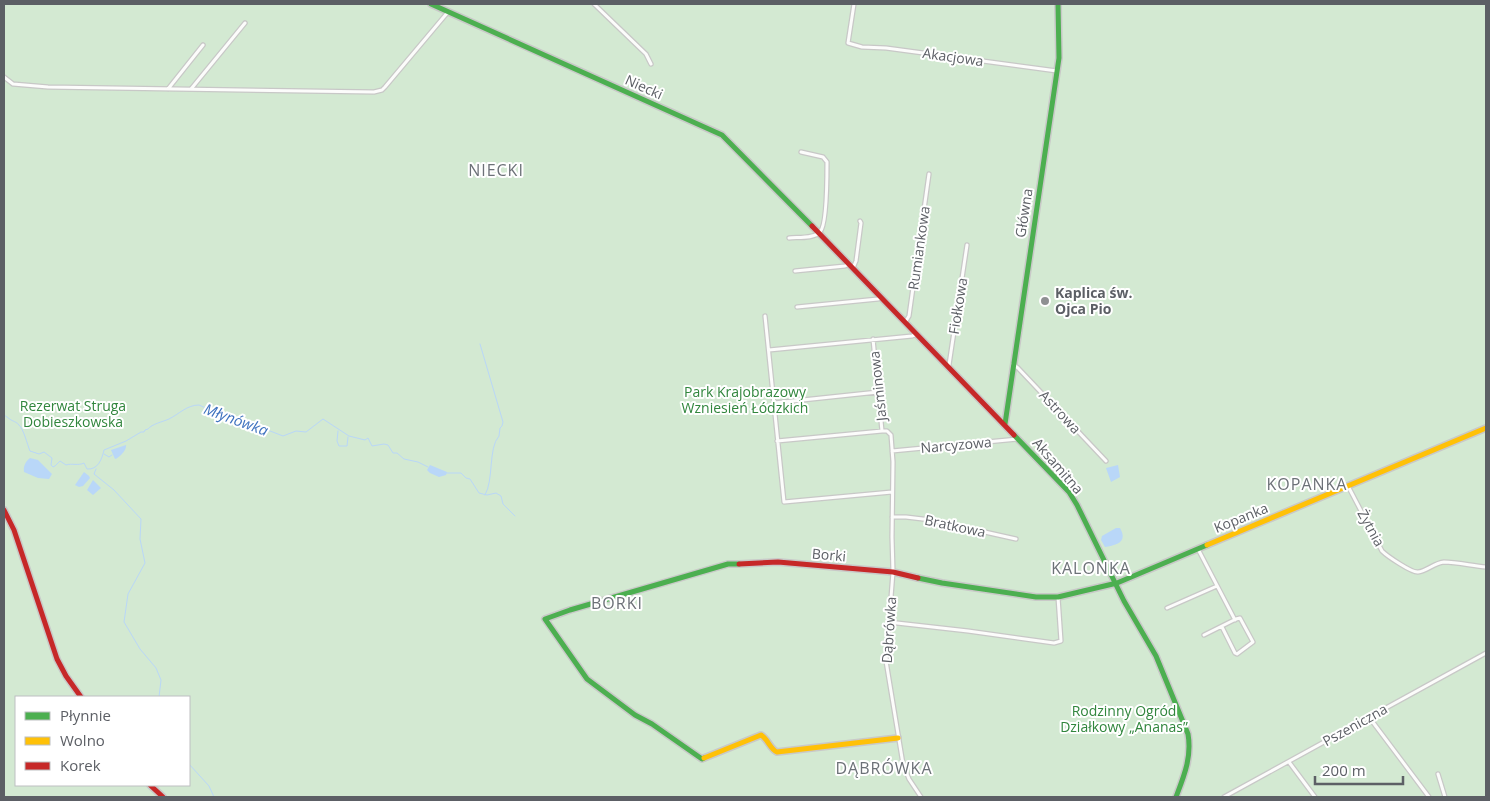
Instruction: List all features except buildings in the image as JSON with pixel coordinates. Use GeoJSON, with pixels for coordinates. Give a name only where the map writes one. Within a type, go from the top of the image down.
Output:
{"type":"FeatureCollection","features":[{"type":"Feature","properties":{"kind":"street","name":"Niecki"},"geometry":{"type":"LineString","coordinates":[[431,4],[722,135],[819,233]]}},
{"type":"Feature","properties":{"kind":"street"},"geometry":{"type":"LineString","coordinates":[[594,4],[646,54],[651,64]]}},
{"type":"Feature","properties":{"kind":"street","name":"Akacjowa"},"geometry":{"type":"LineString","coordinates":[[854,4],[848,43],[862,47],[886,48],[1058,72]]}},
{"type":"Feature","properties":{"kind":"street","name":"Główna"},"geometry":{"type":"LineString","coordinates":[[1005,424],[1058,72],[1060,44],[1058,4]]}},
{"type":"Feature","properties":{"kind":"street"},"geometry":{"type":"LineString","coordinates":[[4,77],[13,84],[23,85],[190,90],[374,92],[382,90],[448,12]]}},
{"type":"Feature","properties":{"kind":"street"},"geometry":{"type":"LineString","coordinates":[[190,90],[245,23]]}},
{"type":"Feature","properties":{"kind":"street"},"geometry":{"type":"LineString","coordinates":[[167,89],[203,45]]}},
{"type":"Feature","properties":{"kind":"street"},"geometry":{"type":"LineString","coordinates":[[789,238],[814,236],[823,228],[826,204],[826,162],[823,157],[801,152]]}},
{"type":"Feature","properties":{"kind":"street","name":"Rumiankowa"},"geometry":{"type":"LineString","coordinates":[[905,322],[909,316],[929,174]]}},
{"type":"Feature","properties":{"kind":"street"},"geometry":{"type":"LineString","coordinates":[[795,271],[856,264],[860,221]]}},
{"type":"Feature","properties":{"kind":"street","name":"Aksamitna"},"geometry":{"type":"LineString","coordinates":[[819,233],[1071,494],[1116,583],[1156,656],[1188,734],[1190,747],[1188,765],[1176,797]]}},
{"type":"Feature","properties":{"kind":"street","name":"Fiołkowa"},"geometry":{"type":"LineString","coordinates":[[949,366],[967,245]]}},
{"type":"Feature","properties":{"kind":"street"},"geometry":{"type":"LineString","coordinates":[[797,307],[881,297]]}},
{"type":"Feature","properties":{"kind":"street"},"geometry":{"type":"LineString","coordinates":[[765,316],[784,502],[892,492]]}},
{"type":"Feature","properties":{"kind":"street"},"geometry":{"type":"LineString","coordinates":[[769,350],[917,334]]}},
{"type":"Feature","properties":{"kind":"street","name":"Jaśminowa"},"geometry":{"type":"LineString","coordinates":[[873,340],[882,431],[887,431],[890,435],[892,452],[892,517]]}},
{"type":"Feature","properties":{"kind":"street","name":"Astrowa"},"geometry":{"type":"LineString","coordinates":[[1013,364],[1106,461]]}},
{"type":"Feature","properties":{"kind":"street"},"geometry":{"type":"LineString","coordinates":[[774,403],[878,392]]}},
{"type":"Feature","properties":{"kind":"street","name":"Kopanka"},"geometry":{"type":"LineString","coordinates":[[1116,583],[1486,428]]}},
{"type":"Feature","properties":{"kind":"street"},"geometry":{"type":"LineString","coordinates":[[777,441],[882,431]]}},
{"type":"Feature","properties":{"kind":"street","name":"Narcyzowa"},"geometry":{"type":"LineString","coordinates":[[892,452],[1019,439]]}},
{"type":"Feature","properties":{"kind":"street","name":"Żytnia"},"geometry":{"type":"LineString","coordinates":[[1348,486],[1382,550],[1410,571],[1418,572],[1444,562],[1486,567]]}},
{"type":"Feature","properties":{"kind":"street"},"geometry":{"type":"LineString","coordinates":[[4,510],[18,542],[61,668],[80,696]]}},
{"type":"Feature","properties":{"kind":"street","name":"Bratkowa"},"geometry":{"type":"LineString","coordinates":[[892,517],[930,520],[1016,539]]}},
{"type":"Feature","properties":{"kind":"street","name":"Dąbrówka"},"geometry":{"type":"LineString","coordinates":[[892,517],[893,572],[886,661],[903,764],[909,779],[921,797]]}},
{"type":"Feature","properties":{"kind":"street"},"geometry":{"type":"LineString","coordinates":[[1197,548],[1235,620]]}},
{"type":"Feature","properties":{"kind":"street","name":"Borki"},"geometry":{"type":"LineString","coordinates":[[898,738],[777,752],[774,751],[766,738],[761,735],[702,759],[652,724],[635,715],[587,679],[545,619],[728,564],[778,562],[893,572],[942,583],[1036,597],[1058,597],[1116,583]]}},
{"type":"Feature","properties":{"kind":"street"},"geometry":{"type":"LineString","coordinates":[[1167,608],[1217,586]]}},
{"type":"Feature","properties":{"kind":"street"},"geometry":{"type":"LineString","coordinates":[[888,622],[968,630],[1054,643],[1061,641],[1058,597]]}},
{"type":"Feature","properties":{"kind":"street"},"geometry":{"type":"LineString","coordinates":[[1204,635],[1222,626],[1240,618],[1253,642],[1237,654],[1233,650],[1222,626]]}},
{"type":"Feature","properties":{"kind":"street","name":"Pszeniczna"},"geometry":{"type":"LineString","coordinates":[[1224,797],[1486,653]]}},
{"type":"Feature","properties":{"kind":"street"},"geometry":{"type":"LineString","coordinates":[[1369,718],[1429,797]]}},
{"type":"Feature","properties":{"kind":"street"},"geometry":{"type":"LineString","coordinates":[[1289,762],[1315,797]]}},
{"type":"Feature","properties":{"kind":"street"},"geometry":{"type":"LineString","coordinates":[[1438,774],[1445,797]]}},
{"type":"Feature","properties":{"kind":"street"},"geometry":{"type":"LineString","coordinates":[[151,786],[163,797]]}},
{"type":"Feature","properties":{"kind":"green space","name":"Park Krajobrazowy Wzniesień Łódzkich"},"geometry":{"type":"Polygon","coordinates":[[[4,4],[1486,4],[1486,797],[4,797],[4,4]]]}},
{"type":"Feature","properties":{"kind":"water"},"geometry":{"type":"Polygon","coordinates":[[[126,445],[119,457],[115,459],[111,450],[126,445]]]}},
{"type":"Feature","properties":{"kind":"water"},"geometry":{"type":"Polygon","coordinates":[[[30,458],[38,460],[52,474],[49,479],[38,478],[24,472],[25,464],[30,458]]]}},
{"type":"Feature","properties":{"kind":"water"},"geometry":{"type":"Polygon","coordinates":[[[430,465],[447,472],[446,475],[439,477],[430,473],[427,470],[430,465]]]}},
{"type":"Feature","properties":{"kind":"water"},"geometry":{"type":"Polygon","coordinates":[[[1118,465],[1120,477],[1111,482],[1106,468],[1118,465]]]}},
{"type":"Feature","properties":{"kind":"water"},"geometry":{"type":"Polygon","coordinates":[[[84,472],[90,478],[83,486],[75,485],[84,472]]]}},
{"type":"Feature","properties":{"kind":"water"},"geometry":{"type":"Polygon","coordinates":[[[93,480],[101,488],[93,495],[87,490],[93,480]]]}},
{"type":"Feature","properties":{"kind":"water"},"geometry":{"type":"Polygon","coordinates":[[[1116,528],[1120,528],[1122,540],[1117,544],[1105,547],[1101,540],[1102,536],[1116,528]]]}},
{"type":"Feature","properties":{"kind":"waterway"},"geometry":{"type":"LineString","coordinates":[[480,344],[503,422],[493,448],[488,489],[485,495]]}},
{"type":"Feature","properties":{"kind":"waterway","name":"Młynówka"},"geometry":{"type":"LineString","coordinates":[[4,415],[20,426],[30,451],[39,454],[44,452],[52,458],[51,465],[53,467],[60,461],[66,465],[84,463],[87,469],[94,468],[101,460],[104,450],[126,441],[195,405],[224,416],[230,415],[237,422],[245,426],[265,429],[283,436],[296,431],[306,432],[323,419],[349,436],[365,440],[368,438],[372,446],[388,445],[393,453],[428,467]]}},
{"type":"Feature","properties":{"kind":"waterway","name":"Młynówka"},"geometry":{"type":"LineString","coordinates":[[338,431],[337,441],[339,446],[347,446],[348,437]]}},
{"type":"Feature","properties":{"kind":"waterway"},"geometry":{"type":"LineString","coordinates":[[104,454],[109,457],[112,455]]}},
{"type":"Feature","properties":{"kind":"waterway"},"geometry":{"type":"LineString","coordinates":[[96,469],[94,474],[114,490],[141,519],[140,539],[145,563],[128,594],[124,622],[140,649],[156,668],[161,680],[159,696]]}},
{"type":"Feature","properties":{"kind":"waterway","name":"Młynówka"},"geometry":{"type":"LineString","coordinates":[[446,473],[461,473],[470,479],[479,493],[487,495],[496,493],[501,496],[503,504],[515,516]]}},
{"type":"Feature","properties":{"kind":"waterway"},"geometry":{"type":"LineString","coordinates":[[190,765],[209,786],[214,797]]}},
{"type":"Feature","properties":{"kind":"traffic: fast"},"geometry":{"type":"LineString","coordinates":[[431,4],[722,135],[812,226]]}},
{"type":"Feature","properties":{"kind":"traffic: fast"},"geometry":{"type":"LineString","coordinates":[[1005,424],[1059,58],[1058,4]]}},
{"type":"Feature","properties":{"kind":"traffic: fast"},"geometry":{"type":"LineString","coordinates":[[1014,435],[1069,492],[1124,601],[1156,656],[1188,734],[1188,759],[1176,797]]}},
{"type":"Feature","properties":{"kind":"traffic: fast"},"geometry":{"type":"LineString","coordinates":[[918,578],[1036,597],[1058,597],[1117,583],[1207,545]]}},
{"type":"Feature","properties":{"kind":"traffic: fast"},"geometry":{"type":"LineString","coordinates":[[704,758],[702,759],[652,724],[635,715],[587,679],[545,619],[728,564],[739,564]]}},
{"type":"Feature","properties":{"kind":"traffic: slow"},"geometry":{"type":"LineString","coordinates":[[1207,545],[1486,428]]}},
{"type":"Feature","properties":{"kind":"traffic: slow"},"geometry":{"type":"LineString","coordinates":[[704,758],[761,735],[777,752],[898,738]]}},
{"type":"Feature","properties":{"kind":"traffic: jam"},"geometry":{"type":"LineString","coordinates":[[812,226],[1014,435]]}},
{"type":"Feature","properties":{"kind":"traffic: jam"},"geometry":{"type":"LineString","coordinates":[[4,510],[14,530],[57,659],[80,696]]}},
{"type":"Feature","properties":{"kind":"traffic: jam"},"geometry":{"type":"LineString","coordinates":[[739,564],[778,562],[893,572],[918,578]]}},
{"type":"Feature","properties":{"kind":"traffic: jam"},"geometry":{"type":"LineString","coordinates":[[151,786],[163,797]]}},
{"type":"Feature","properties":{"kind":"place","name":"Kaplica św. Ojca Pio"},"geometry":{"type":"Point","coordinates":[1045,301]}},
{"type":"Feature","properties":{"kind":"district","name":"NIECKI"},"geometry":{"type":"Point","coordinates":[496,170]}},
{"type":"Feature","properties":{"kind":"district","name":"KOPANKA"},"geometry":{"type":"Point","coordinates":[1307,484]}},
{"type":"Feature","properties":{"kind":"district","name":"KALONKA"},"geometry":{"type":"Point","coordinates":[1091,568]}},
{"type":"Feature","properties":{"kind":"district","name":"BORKI"},"geometry":{"type":"Point","coordinates":[617,603]}},
{"type":"Feature","properties":{"kind":"district","name":"DĄBRÓWKA"},"geometry":{"type":"Point","coordinates":[884,768]}},
{"type":"Feature","properties":{"kind":"park label","name":"Rezerwat Struga Dobieszkowska"},"geometry":{"type":"Point","coordinates":[73,414]}},
{"type":"Feature","properties":{"kind":"park label","name":"Rodzinny Ogród Działkowy „Ananas”"},"geometry":{"type":"Point","coordinates":[1124,720]}}]}
